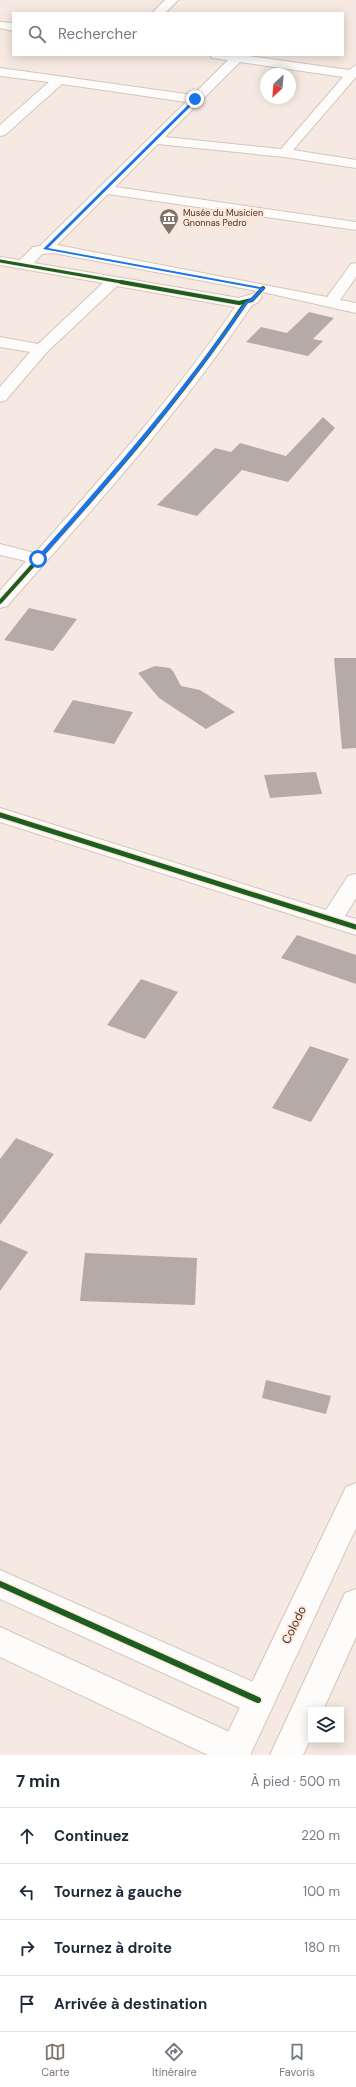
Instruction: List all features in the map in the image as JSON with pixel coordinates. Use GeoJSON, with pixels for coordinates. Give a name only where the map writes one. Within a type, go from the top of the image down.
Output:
{"type":"FeatureCollection","features":[{"type":"Feature","properties":{"kind":"street"},"geometry":{"type":"LineString","coordinates":[[152,0],[171,1]]}},
{"type":"Feature","properties":{"kind":"street"},"geometry":{"type":"LineString","coordinates":[[159,12],[171,1]]}},
{"type":"Feature","properties":{"kind":"street"},"geometry":{"type":"LineString","coordinates":[[0,25],[12,27]]}},
{"type":"Feature","properties":{"kind":"street"},"geometry":{"type":"LineString","coordinates":[[223,56],[354,71]]}},
{"type":"Feature","properties":{"kind":"street"},"geometry":{"type":"LineString","coordinates":[[45,249],[237,58]]}},
{"type":"Feature","properties":{"kind":"street"},"geometry":{"type":"LineString","coordinates":[[284,153],[354,71]]}},
{"type":"Feature","properties":{"kind":"street"},"geometry":{"type":"LineString","coordinates":[[0,72],[195,99]]}},
{"type":"Feature","properties":{"kind":"street"},"geometry":{"type":"LineString","coordinates":[[2,128],[59,80]]}},
{"type":"Feature","properties":{"kind":"street"},"geometry":{"type":"LineString","coordinates":[[154,140],[284,153],[356,164]]}},
{"type":"Feature","properties":{"kind":"street"},"geometry":{"type":"LineString","coordinates":[[104,189],[356,226]]}},
{"type":"Feature","properties":{"kind":"street"},"geometry":{"type":"LineString","coordinates":[[24,265],[38,250],[45,249],[263,288],[356,308]]}},
{"type":"Feature","properties":{"kind":"street"},"geometry":{"type":"LineString","coordinates":[[0,261],[246,302],[252,300],[263,288]]}},
{"type":"Feature","properties":{"kind":"street"},"geometry":{"type":"LineString","coordinates":[[331,302],[356,268]]}},
{"type":"Feature","properties":{"kind":"street"},"geometry":{"type":"LineString","coordinates":[[0,397],[41,349],[114,281]]}},
{"type":"Feature","properties":{"kind":"street"},"geometry":{"type":"LineString","coordinates":[[0,602],[105,485],[218,344],[246,302]]}},
{"type":"Feature","properties":{"kind":"street"},"geometry":{"type":"LineString","coordinates":[[0,342],[41,349]]}},
{"type":"Feature","properties":{"kind":"street"},"geometry":{"type":"LineString","coordinates":[[0,549],[38,559]]}},
{"type":"Feature","properties":{"kind":"street"},"geometry":{"type":"LineString","coordinates":[[0,815],[356,927]]}},
{"type":"Feature","properties":{"kind":"street"},"geometry":{"type":"LineString","coordinates":[[331,919],[356,881]]}},
{"type":"Feature","properties":{"kind":"street","name":"Colodo"},"geometry":{"type":"LineString","coordinates":[[234,1753],[356,1496]]}},
{"type":"Feature","properties":{"kind":"street"},"geometry":{"type":"LineString","coordinates":[[0,1584],[258,1700]]}},
{"type":"Feature","properties":{"kind":"street"},"geometry":{"type":"LineString","coordinates":[[286,1755],[356,1603]]}},
{"type":"Feature","properties":{"kind":"street"},"geometry":{"type":"LineString","coordinates":[[0,1642],[234,1753]]}},
{"type":"Feature","properties":{"kind":"building"},"geometry":{"type":"Polygon","coordinates":[[[309,312],[334,318],[313,339],[323,341],[308,356],[246,342],[261,327],[287,333],[309,312]]]}},
{"type":"Feature","properties":{"kind":"building"},"geometry":{"type":"Polygon","coordinates":[[[323,417],[335,428],[288,482],[242,470],[197,516],[157,505],[215,448],[231,452],[240,443],[286,456],[323,417]]]}},
{"type":"Feature","properties":{"kind":"building"},"geometry":{"type":"Polygon","coordinates":[[[29,608],[77,619],[53,651],[4,640],[29,608]]]}},
{"type":"Feature","properties":{"kind":"building"},"geometry":{"type":"Polygon","coordinates":[[[334,658],[356,658],[356,748],[342,749],[334,658]]]}},
{"type":"Feature","properties":{"kind":"building"},"geometry":{"type":"Polygon","coordinates":[[[155,666],[170,668],[181,686],[200,690],[235,712],[206,729],[159,698],[138,673],[155,666]]]}},
{"type":"Feature","properties":{"kind":"building"},"geometry":{"type":"Polygon","coordinates":[[[73,700],[133,712],[114,744],[53,732],[73,700]]]}},
{"type":"Feature","properties":{"kind":"building"},"geometry":{"type":"Polygon","coordinates":[[[316,772],[322,794],[270,798],[264,775],[316,772]]]}},
{"type":"Feature","properties":{"kind":"building"},"geometry":{"type":"Polygon","coordinates":[[[297,935],[356,955],[356,984],[281,958],[297,935]]]}},
{"type":"Feature","properties":{"kind":"building"},"geometry":{"type":"Polygon","coordinates":[[[141,979],[178,992],[145,1039],[107,1025],[141,979]]]}},
{"type":"Feature","properties":{"kind":"building"},"geometry":{"type":"Polygon","coordinates":[[[310,1046],[349,1059],[311,1122],[272,1108],[310,1046]]]}},
{"type":"Feature","properties":{"kind":"building"},"geometry":{"type":"Polygon","coordinates":[[[16,1138],[54,1154],[0,1225],[0,1159],[16,1138]]]}},
{"type":"Feature","properties":{"kind":"building"},"geometry":{"type":"Polygon","coordinates":[[[0,1240],[28,1252],[0,1291],[0,1240]]]}},
{"type":"Feature","properties":{"kind":"building"},"geometry":{"type":"Polygon","coordinates":[[[85,1253],[197,1258],[195,1305],[80,1301],[85,1253]]]}},
{"type":"Feature","properties":{"kind":"building"},"geometry":{"type":"Polygon","coordinates":[[[266,1380],[331,1396],[326,1414],[262,1398],[266,1380]]]}},
{"type":"Feature","properties":{"kind":"cycle path"},"geometry":{"type":"LineString","coordinates":[[0,261],[239,303],[252,300],[263,288]]}},
{"type":"Feature","properties":{"kind":"cycle path"},"geometry":{"type":"LineString","coordinates":[[0,602],[105,485],[218,344],[246,302]]}},
{"type":"Feature","properties":{"kind":"cycle path"},"geometry":{"type":"LineString","coordinates":[[0,815],[356,927]]}},
{"type":"Feature","properties":{"kind":"cycle path"},"geometry":{"type":"LineString","coordinates":[[0,1584],[258,1700]]}},
{"type":"Feature","properties":{"kind":"place","name":"Musée du Musicien Gnonnas Pedro"},"geometry":{"type":"Point","coordinates":[169,235]}},
{"type":"Feature","properties":{"kind":"route"},"geometry":{"type":"LineString","coordinates":[[38,559],[105,485],[218,344],[246,302],[252,300],[263,288],[52,249],[45,249],[195,99]]}}]}
